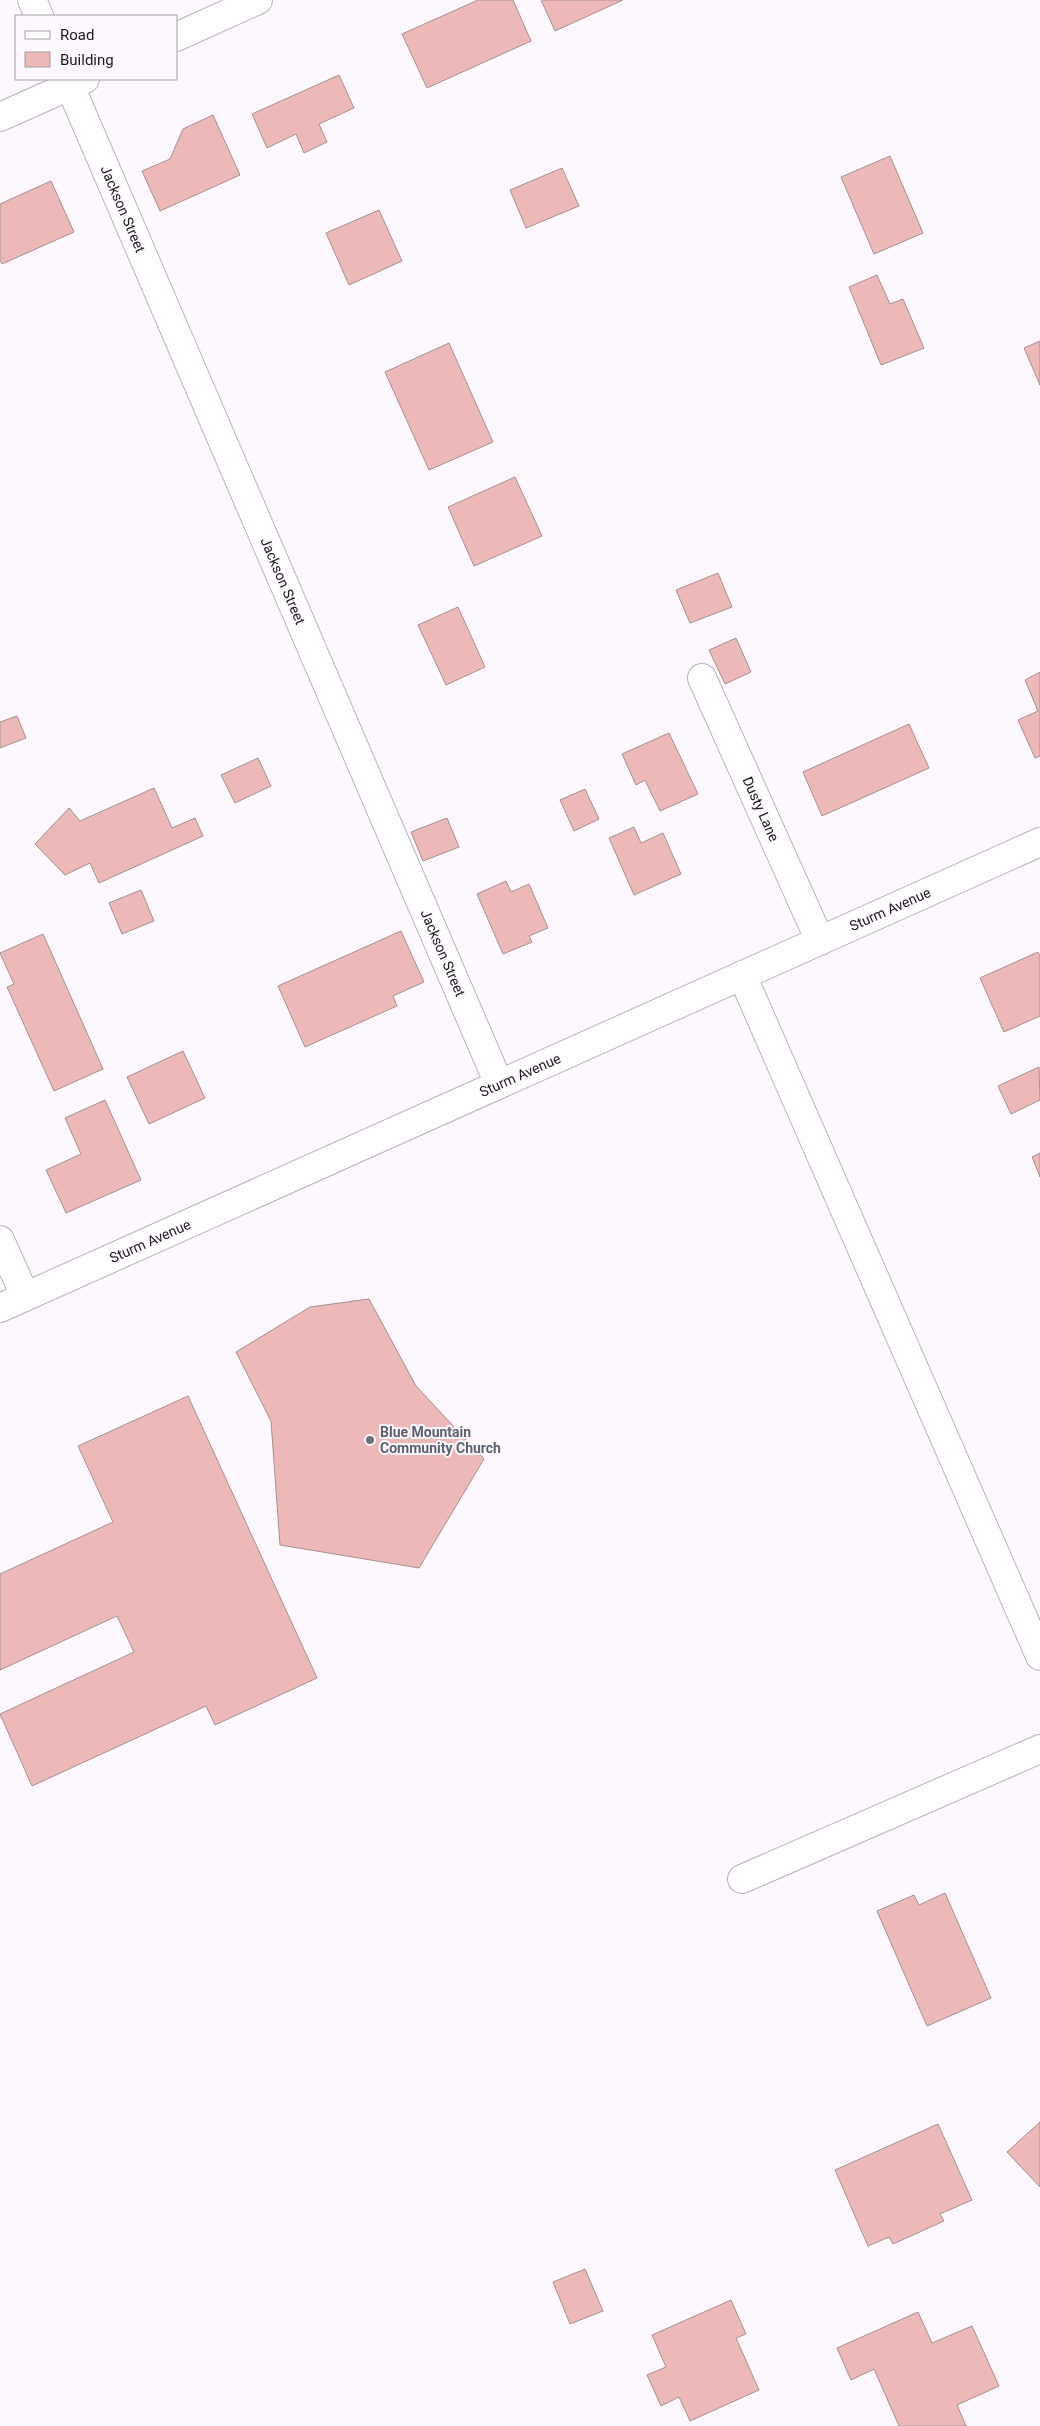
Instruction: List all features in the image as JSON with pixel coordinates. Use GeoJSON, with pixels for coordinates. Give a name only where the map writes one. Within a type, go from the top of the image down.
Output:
{"type":"FeatureCollection","features":[{"type":"Feature","properties":{"kind":"street"},"geometry":{"type":"LineString","coordinates":[[32,0],[39,15]]}},
{"type":"Feature","properties":{"kind":"street"},"geometry":{"type":"LineString","coordinates":[[178,36],[258,0]]}},
{"type":"Feature","properties":{"kind":"street"},"geometry":{"type":"LineString","coordinates":[[0,117],[74,81]]}},
{"type":"Feature","properties":{"kind":"street","name":"Jackson Street"},"geometry":{"type":"LineString","coordinates":[[74,81],[499,1084]]}},
{"type":"Feature","properties":{"kind":"street","name":"Dusty Lane"},"geometry":{"type":"LineString","coordinates":[[702,678],[820,941]]}},
{"type":"Feature","properties":{"kind":"street","name":"Sturm Avenue"},"geometry":{"type":"LineString","coordinates":[[0,1308],[1040,842]]}},
{"type":"Feature","properties":{"kind":"street"},"geometry":{"type":"LineString","coordinates":[[742,976],[1040,1656]]}},
{"type":"Feature","properties":{"kind":"street"},"geometry":{"type":"LineString","coordinates":[[0,1240],[25,1296]]}},
{"type":"Feature","properties":{"kind":"street"},"geometry":{"type":"LineString","coordinates":[[742,1879],[1040,1749]]}},
{"type":"Feature","properties":{"kind":"building"},"geometry":{"type":"Polygon","coordinates":[[[478,0],[513,0],[531,41],[427,88],[402,34],[478,0]]]}},
{"type":"Feature","properties":{"kind":"building"},"geometry":{"type":"Polygon","coordinates":[[[541,0],[623,0],[555,31],[541,0]]]}},
{"type":"Feature","properties":{"kind":"building"},"geometry":{"type":"Polygon","coordinates":[[[339,75],[354,108],[319,124],[327,142],[304,153],[296,134],[267,148],[252,114],[339,75]]]}},
{"type":"Feature","properties":{"kind":"building"},"geometry":{"type":"Polygon","coordinates":[[[213,115],[240,175],[160,211],[142,171],[170,159],[183,129],[213,115]]]}},
{"type":"Feature","properties":{"kind":"building"},"geometry":{"type":"Polygon","coordinates":[[[890,156],[923,233],[874,254],[841,177],[890,156]]]}},
{"type":"Feature","properties":{"kind":"building"},"geometry":{"type":"Polygon","coordinates":[[[562,168],[579,206],[526,228],[510,190],[562,168]]]}},
{"type":"Feature","properties":{"kind":"building"},"geometry":{"type":"Polygon","coordinates":[[[51,181],[74,232],[2,264],[0,260],[0,204],[51,181]]]}},
{"type":"Feature","properties":{"kind":"building"},"geometry":{"type":"Polygon","coordinates":[[[379,210],[402,261],[349,285],[326,233],[379,210]]]}},
{"type":"Feature","properties":{"kind":"building"},"geometry":{"type":"Polygon","coordinates":[[[877,275],[890,304],[903,299],[924,348],[881,365],[849,287],[877,275]]]}},
{"type":"Feature","properties":{"kind":"building"},"geometry":{"type":"Polygon","coordinates":[[[1040,341],[1040,385],[1024,348],[1040,341]]]}},
{"type":"Feature","properties":{"kind":"building"},"geometry":{"type":"Polygon","coordinates":[[[449,343],[493,442],[429,470],[385,372],[449,343]]]}},
{"type":"Feature","properties":{"kind":"building"},"geometry":{"type":"Polygon","coordinates":[[[515,477],[542,536],[474,566],[448,507],[515,477]]]}},
{"type":"Feature","properties":{"kind":"building"},"geometry":{"type":"Polygon","coordinates":[[[718,573],[732,607],[690,623],[676,590],[718,573]]]}},
{"type":"Feature","properties":{"kind":"building"},"geometry":{"type":"Polygon","coordinates":[[[458,607],[485,667],[446,685],[418,625],[458,607]]]}},
{"type":"Feature","properties":{"kind":"building"},"geometry":{"type":"Polygon","coordinates":[[[736,638],[751,672],[725,684],[709,650],[736,638]]]}},
{"type":"Feature","properties":{"kind":"building"},"geometry":{"type":"Polygon","coordinates":[[[1040,672],[1040,756],[1035,758],[1018,720],[1038,711],[1025,680],[1040,672]]]}},
{"type":"Feature","properties":{"kind":"building"},"geometry":{"type":"Polygon","coordinates":[[[17,716],[26,738],[0,748],[0,722],[17,716]]]}},
{"type":"Feature","properties":{"kind":"building"},"geometry":{"type":"Polygon","coordinates":[[[909,724],[929,768],[822,816],[803,772],[909,724]]]}},
{"type":"Feature","properties":{"kind":"building"},"geometry":{"type":"Polygon","coordinates":[[[669,733],[698,794],[660,811],[645,780],[636,785],[622,754],[669,733]]]}},
{"type":"Feature","properties":{"kind":"building"},"geometry":{"type":"Polygon","coordinates":[[[258,758],[271,786],[235,803],[221,775],[258,758]]]}},
{"type":"Feature","properties":{"kind":"building"},"geometry":{"type":"Polygon","coordinates":[[[154,788],[172,828],[195,818],[203,836],[99,883],[90,863],[65,875],[35,844],[69,808],[80,821],[154,788]]]}},
{"type":"Feature","properties":{"kind":"building"},"geometry":{"type":"Polygon","coordinates":[[[585,789],[599,819],[574,831],[560,800],[585,789]]]}},
{"type":"Feature","properties":{"kind":"building"},"geometry":{"type":"Polygon","coordinates":[[[447,818],[459,847],[423,861],[411,832],[447,818]]]}},
{"type":"Feature","properties":{"kind":"building"},"geometry":{"type":"Polygon","coordinates":[[[634,827],[641,843],[663,833],[681,874],[634,895],[609,838],[634,827]]]}},
{"type":"Feature","properties":{"kind":"building"},"geometry":{"type":"Polygon","coordinates":[[[506,881],[511,892],[529,884],[548,928],[529,936],[532,942],[503,954],[477,894],[506,881]]]}},
{"type":"Feature","properties":{"kind":"building"},"geometry":{"type":"Polygon","coordinates":[[[141,890],[154,921],[122,934],[109,903],[141,890]]]}},
{"type":"Feature","properties":{"kind":"building"},"geometry":{"type":"Polygon","coordinates":[[[401,931],[424,982],[393,996],[397,1006],[305,1047],[278,986],[401,931]]]}},
{"type":"Feature","properties":{"kind":"building"},"geometry":{"type":"Polygon","coordinates":[[[43,934],[103,1069],[54,1091],[7,987],[14,984],[0,953],[43,934]]]}},
{"type":"Feature","properties":{"kind":"building"},"geometry":{"type":"Polygon","coordinates":[[[1038,952],[1040,956],[1040,1016],[1004,1032],[980,978],[1038,952]]]}},
{"type":"Feature","properties":{"kind":"building"},"geometry":{"type":"Polygon","coordinates":[[[183,1051],[205,1098],[149,1124],[127,1077],[183,1051]]]}},
{"type":"Feature","properties":{"kind":"building"},"geometry":{"type":"Polygon","coordinates":[[[1039,1067],[1040,1100],[1011,1114],[998,1086],[1039,1067]]]}},
{"type":"Feature","properties":{"kind":"building"},"geometry":{"type":"Polygon","coordinates":[[[105,1100],[141,1180],[66,1213],[46,1170],[81,1154],[65,1118],[105,1100]]]}},
{"type":"Feature","properties":{"kind":"building"},"geometry":{"type":"Polygon","coordinates":[[[1040,1153],[1040,1177],[1032,1157],[1040,1153]]]}},
{"type":"Feature","properties":{"kind":"building","name":"Blue Mountain Community Church"},"geometry":{"type":"Polygon","coordinates":[[[369,1299],[416,1386],[484,1459],[419,1568],[280,1545],[271,1421],[236,1352],[310,1307],[369,1299]]]}},
{"type":"Feature","properties":{"kind":"building"},"geometry":{"type":"Polygon","coordinates":[[[188,1396],[317,1678],[215,1725],[206,1706],[32,1786],[0,1714],[134,1652],[117,1616],[0,1670],[0,1574],[113,1522],[78,1446],[188,1396]]]}},
{"type":"Feature","properties":{"kind":"building"},"geometry":{"type":"Polygon","coordinates":[[[945,1893],[991,1998],[927,2026],[877,1911],[914,1895],[919,1905],[945,1893]]]}},
{"type":"Feature","properties":{"kind":"building"},"geometry":{"type":"Polygon","coordinates":[[[1040,2122],[1040,2187],[1007,2152],[1040,2122]]]}},
{"type":"Feature","properties":{"kind":"building"},"geometry":{"type":"Polygon","coordinates":[[[938,2124],[972,2200],[940,2214],[944,2221],[893,2244],[889,2237],[868,2246],[835,2170],[938,2124]]]}},
{"type":"Feature","properties":{"kind":"building"},"geometry":{"type":"Polygon","coordinates":[[[585,2269],[603,2311],[570,2324],[553,2282],[585,2269]]]}},
{"type":"Feature","properties":{"kind":"building"},"geometry":{"type":"Polygon","coordinates":[[[731,2300],[746,2334],[736,2338],[759,2390],[690,2421],[679,2397],[661,2406],[647,2375],[666,2367],[652,2335],[731,2300]]]}},
{"type":"Feature","properties":{"kind":"building"},"geometry":{"type":"Polygon","coordinates":[[[918,2312],[932,2343],[972,2326],[999,2386],[957,2405],[966,2426],[899,2426],[874,2369],[851,2380],[837,2348],[918,2312]]]}},
{"type":"Feature","properties":{"kind":"place","name":"Blue Mountain Community Church"},"geometry":{"type":"Point","coordinates":[370,1440]}}]}
